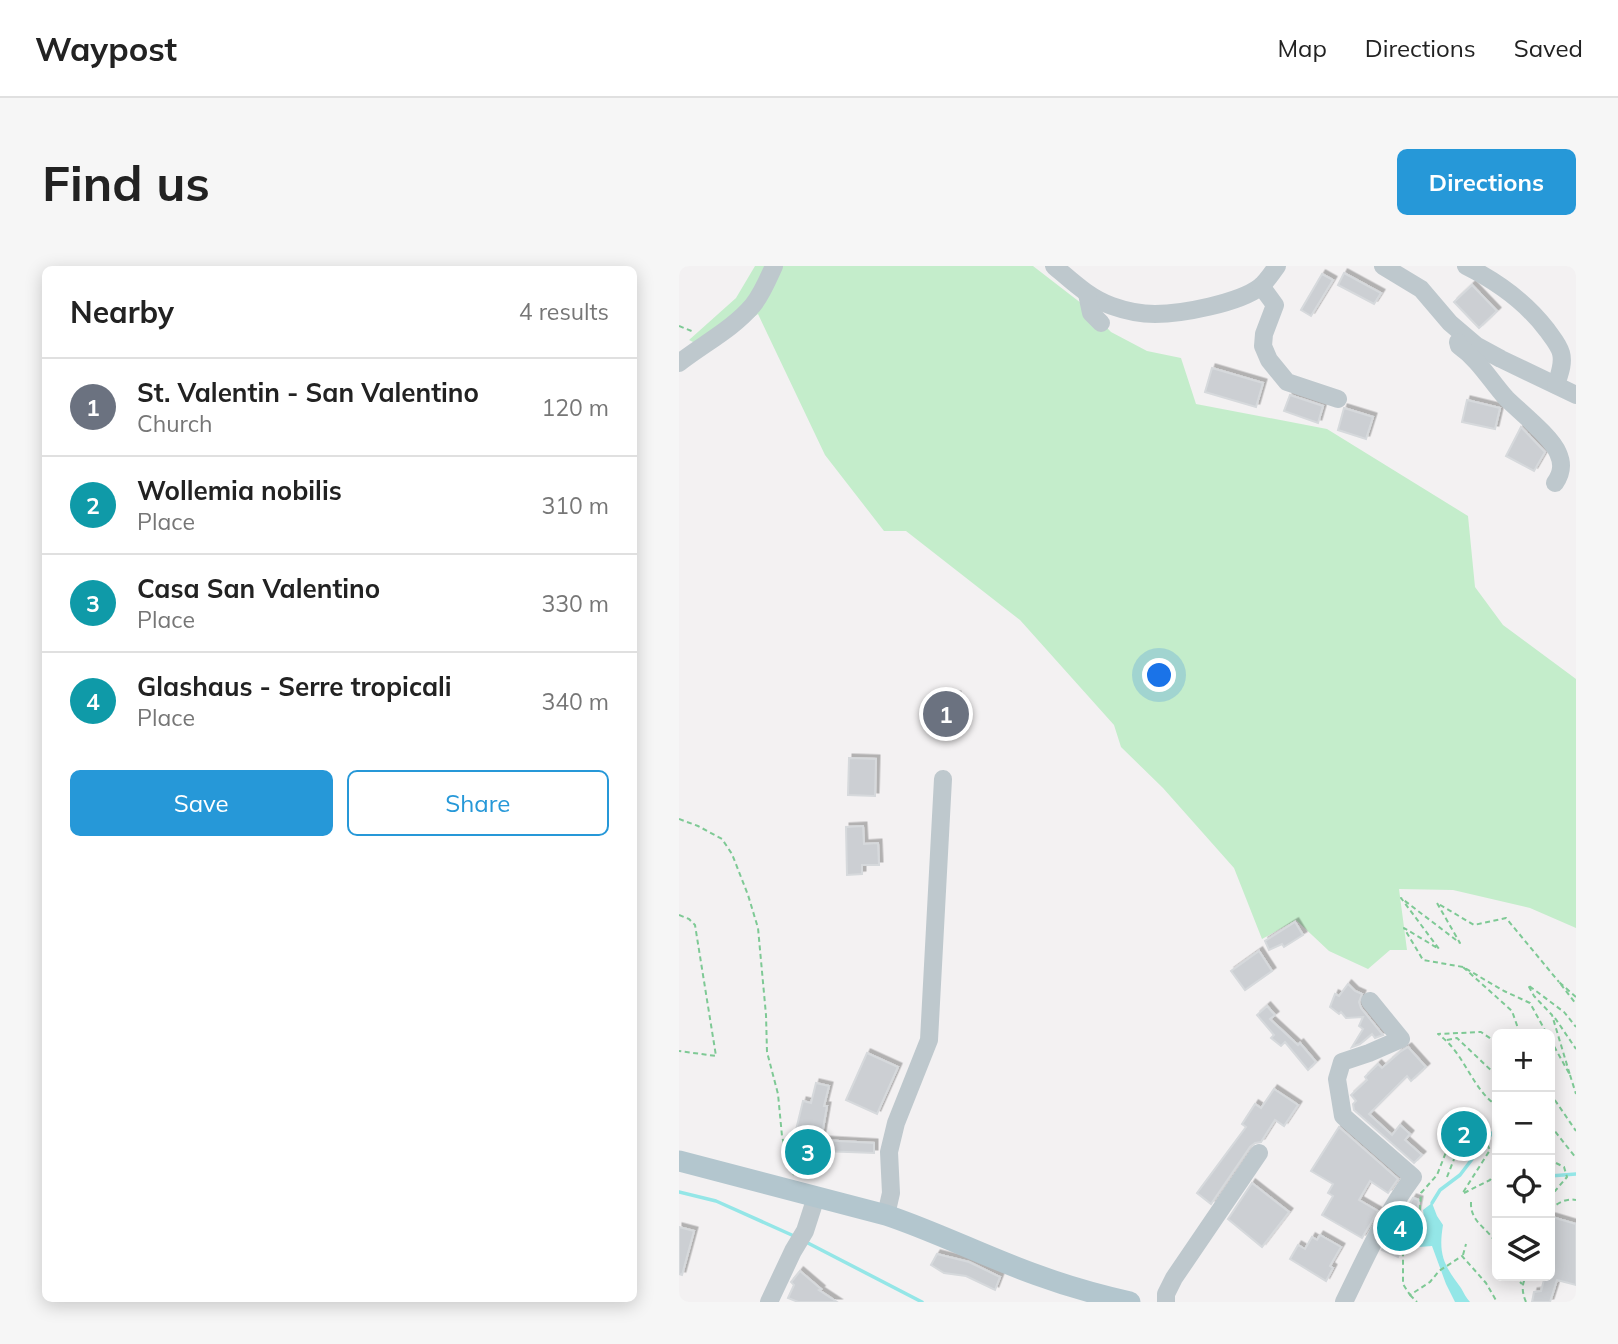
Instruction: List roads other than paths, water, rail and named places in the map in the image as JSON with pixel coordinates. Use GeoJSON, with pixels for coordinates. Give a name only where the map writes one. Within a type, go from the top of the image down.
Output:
{"type":"FeatureCollection","features":[{"type":"Feature","properties":{"kind":"main road"},"geometry":{"type":"LineString","coordinates":[[679,1161],[886,1215],[1036,1275],[1098,1295],[1130,1302]]}},
{"type":"Feature","properties":{"kind":"street"},"geometry":{"type":"LineString","coordinates":[[679,363],[736,322],[754,303],[774,266]]}},
{"type":"Feature","properties":{"kind":"street"},"geometry":{"type":"LineString","coordinates":[[1054,266],[1098,300],[1120,309],[1156,314],[1187,311],[1249,294],[1261,286],[1277,266]]}},
{"type":"Feature","properties":{"kind":"street"},"geometry":{"type":"LineString","coordinates":[[1383,266],[1421,289],[1459,332],[1477,346],[1576,395]]}},
{"type":"Feature","properties":{"kind":"street"},"geometry":{"type":"LineString","coordinates":[[1466,266],[1519,299],[1547,330],[1562,354],[1562,368],[1556,385]]}},
{"type":"Feature","properties":{"kind":"street"},"geometry":{"type":"LineString","coordinates":[[1261,286],[1275,305],[1264,334],[1263,346],[1269,360],[1287,382],[1338,399]]}},
{"type":"Feature","properties":{"kind":"street"},"geometry":{"type":"LineString","coordinates":[[1087,294],[1091,313],[1101,323]]}},
{"type":"Feature","properties":{"kind":"street"},"geometry":{"type":"LineString","coordinates":[[1459,332],[1459,346],[1472,355],[1505,397],[1555,445],[1562,464],[1560,476],[1555,483]]}},
{"type":"Feature","properties":{"kind":"street"},"geometry":{"type":"LineString","coordinates":[[1556,385],[1576,385]]}},
{"type":"Feature","properties":{"kind":"street"},"geometry":{"type":"LineString","coordinates":[[886,1215],[891,1193],[888,1152],[929,1040],[943,779]]}},
{"type":"Feature","properties":{"kind":"street"},"geometry":{"type":"LineString","coordinates":[[1344,1302],[1374,1238],[1413,1177],[1343,1116],[1337,1079],[1342,1062],[1401,1039],[1370,1001]]}},
{"type":"Feature","properties":{"kind":"street"},"geometry":{"type":"LineString","coordinates":[[1167,1302],[1165,1294],[1174,1278],[1259,1153]]}},
{"type":"Feature","properties":{"kind":"street"},"geometry":{"type":"LineString","coordinates":[[769,1302],[805,1231],[816,1198]]}},
{"type":"Feature","properties":{"kind":"water"},"geometry":{"type":"Polygon","coordinates":[[[1432,1203],[1443,1225],[1441,1244],[1444,1259],[1450,1273],[1470,1302],[1455,1302],[1432,1246],[1419,1247],[1416,1232],[1425,1225],[1423,1210],[1432,1203]]]}},
{"type":"Feature","properties":{"kind":"waterway"},"geometry":{"type":"LineString","coordinates":[[1432,1203],[1440,1190],[1460,1175],[1492,1133]]}},
{"type":"Feature","properties":{"kind":"waterway"},"geometry":{"type":"LineString","coordinates":[[1555,1176],[1576,1174]]}},
{"type":"Feature","properties":{"kind":"waterway"},"geometry":{"type":"LineString","coordinates":[[679,1192],[716,1201],[794,1236]]}},
{"type":"Feature","properties":{"kind":"waterway"},"geometry":{"type":"LineString","coordinates":[[804,1241],[922,1302]]}},
{"type":"Feature","properties":{"kind":"place","name":"St. Valentin - San Valentino"},"geometry":{"type":"Point","coordinates":[946,714]}},
{"type":"Feature","properties":{"kind":"place","name":"Wollemia nobilis"},"geometry":{"type":"Point","coordinates":[1464,1134]}},
{"type":"Feature","properties":{"kind":"place","name":"Casa San Valentino"},"geometry":{"type":"Point","coordinates":[808,1152]}},
{"type":"Feature","properties":{"kind":"place","name":"Glashaus - Serre tropicali"},"geometry":{"type":"Point","coordinates":[1400,1228]}}]}
